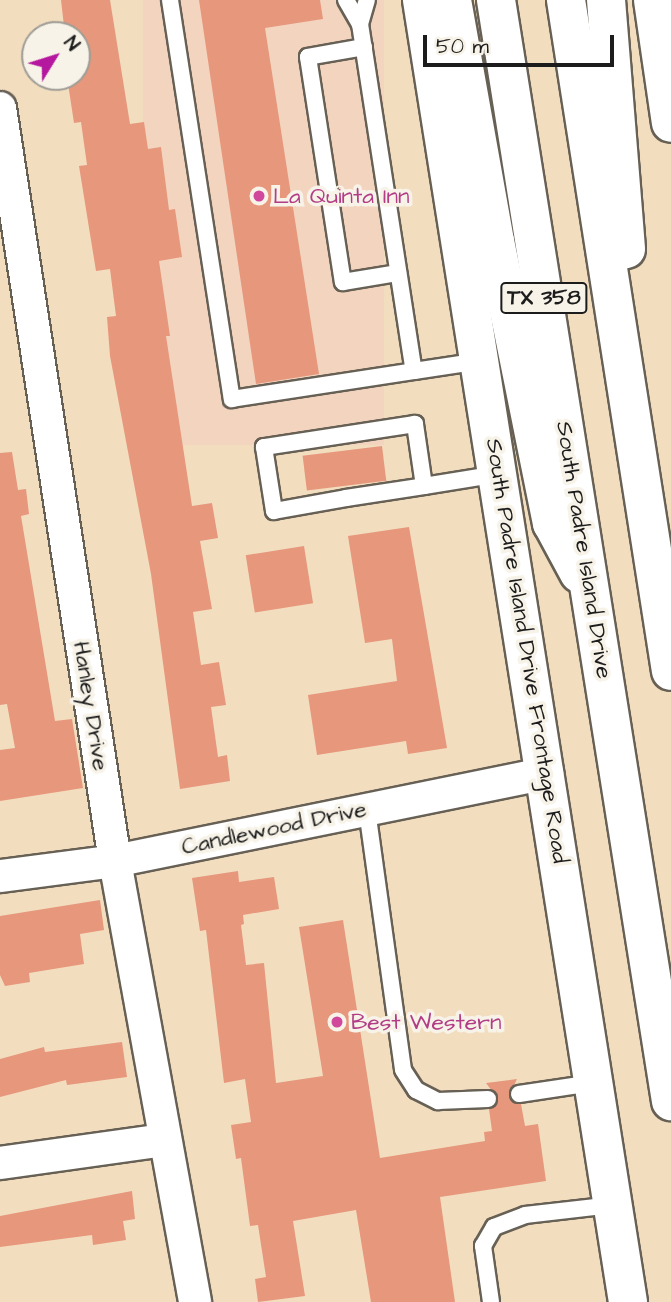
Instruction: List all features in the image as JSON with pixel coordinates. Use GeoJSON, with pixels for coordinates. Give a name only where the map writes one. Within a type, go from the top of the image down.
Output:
{"type":"FeatureCollection","features":[{"type":"Feature","properties":{"kind":"main road","name":"South Padre Island Drive Frontage Road"},"geometry":{"type":"LineString","coordinates":[[422,0],[547,773],[628,1302]]}},
{"type":"Feature","properties":{"kind":"main road"},"geometry":{"type":"LineString","coordinates":[[452,0],[495,242],[552,523],[592,596]]}},
{"type":"Feature","properties":{"kind":"main road","name":"South Padre Island Drive"},"geometry":{"type":"LineString","coordinates":[[496,0],[671,1101]]}},
{"type":"Feature","properties":{"kind":"main road","name":"TX 358"},"geometry":{"type":"LineString","coordinates":[[566,0],[671,671]]}},
{"type":"Feature","properties":{"kind":"main road"},"geometry":{"type":"LineString","coordinates":[[606,0],[625,208],[633,433]]}},
{"type":"Feature","properties":{"kind":"main road"},"geometry":{"type":"LineString","coordinates":[[660,17],[671,122]]}},
{"type":"Feature","properties":{"kind":"street","name":"Hanley Drive"},"geometry":{"type":"LineString","coordinates":[[0,108],[115,861],[163,1140],[195,1302]]}},
{"type":"Feature","properties":{"kind":"street","name":"Candlewood Drive"},"geometry":{"type":"LineString","coordinates":[[0,876],[115,861],[547,773]]}},
{"type":"Feature","properties":{"kind":"street"},"geometry":{"type":"LineString","coordinates":[[0,1163],[163,1140]]}},
{"type":"Feature","properties":{"kind":"lane"},"geometry":{"type":"LineString","coordinates":[[170,0],[232,400],[480,361]]}},
{"type":"Feature","properties":{"kind":"lane"},"geometry":{"type":"LineString","coordinates":[[346,0],[360,24],[414,371]]}},
{"type":"Feature","properties":{"kind":"lane"},"geometry":{"type":"LineString","coordinates":[[360,24],[367,0]]}},
{"type":"Feature","properties":{"kind":"lane"},"geometry":{"type":"LineString","coordinates":[[363,47],[308,57],[343,282],[398,273]]}},
{"type":"Feature","properties":{"kind":"lane"},"geometry":{"type":"LineString","coordinates":[[424,486],[415,424],[264,447],[274,510],[424,486],[498,474]]}},
{"type":"Feature","properties":{"kind":"lane"},"geometry":{"type":"LineString","coordinates":[[367,810],[403,1070],[416,1090],[438,1101],[488,1099]]}},
{"type":"Feature","properties":{"kind":"lane"},"geometry":{"type":"LineString","coordinates":[[519,1094],[594,1083]]}},
{"type":"Feature","properties":{"kind":"lane"},"geometry":{"type":"LineString","coordinates":[[491,1302],[483,1246],[494,1227],[525,1215],[613,1205]]}},
{"type":"Feature","properties":{"kind":"shaded area"},"geometry":{"type":"Polygon","coordinates":[[[143,0],[384,0],[384,445],[143,445],[143,0]]]}},
{"type":"Feature","properties":{"kind":"building"},"geometry":{"type":"Polygon","coordinates":[[[61,0],[110,0],[130,124],[144,122],[148,149],[161,147],[169,210],[175,209],[182,257],[159,261],[170,336],[166,336],[192,506],[212,503],[218,538],[200,541],[212,609],[193,612],[201,665],[219,662],[226,705],[211,707],[218,757],[227,755],[230,781],[180,789],[151,574],[110,356],[107,317],[116,316],[110,269],[96,271],[79,166],[87,165],[81,122],[74,123],[69,91],[91,91],[91,21],[63,21],[61,0]]]}},
{"type":"Feature","properties":{"kind":"building","name":"La Quinta Inn"},"geometry":{"type":"Polygon","coordinates":[[[199,0],[320,0],[323,19],[265,28],[319,374],[256,384],[199,0]]]}},
{"type":"Feature","properties":{"kind":"building"},"geometry":{"type":"Polygon","coordinates":[[[382,446],[386,481],[307,490],[303,456],[382,446]]]}},
{"type":"Feature","properties":{"kind":"building"},"geometry":{"type":"Polygon","coordinates":[[[12,452],[18,490],[26,489],[29,514],[21,516],[55,721],[72,719],[83,788],[0,801],[0,750],[15,748],[7,704],[0,705],[0,453],[12,452]]]}},
{"type":"Feature","properties":{"kind":"building"},"geometry":{"type":"Polygon","coordinates":[[[409,527],[447,748],[408,754],[406,741],[317,755],[308,695],[397,681],[392,639],[365,643],[348,536],[409,527]]]}},
{"type":"Feature","properties":{"kind":"building"},"geometry":{"type":"Polygon","coordinates":[[[304,546],[313,603],[255,613],[246,555],[304,546]]]}},
{"type":"Feature","properties":{"kind":"building"},"geometry":{"type":"Polygon","coordinates":[[[238,871],[239,882],[274,877],[279,909],[243,915],[244,924],[241,925],[246,965],[264,963],[276,1083],[323,1076],[299,927],[343,920],[380,1158],[485,1141],[484,1132],[492,1131],[489,1109],[498,1099],[486,1083],[517,1079],[509,1096],[521,1104],[525,1126],[538,1124],[546,1181],[440,1197],[455,1302],[371,1302],[356,1210],[293,1221],[305,1296],[258,1302],[255,1279],[266,1277],[258,1225],[250,1226],[241,1158],[236,1159],[231,1125],[251,1122],[245,1079],[224,1083],[206,930],[200,931],[192,878],[238,871]]]}},
{"type":"Feature","properties":{"kind":"building"},"geometry":{"type":"Polygon","coordinates":[[[100,900],[104,930],[80,934],[84,964],[29,973],[30,982],[5,986],[0,975],[0,916],[100,900]]]}},
{"type":"Feature","properties":{"kind":"building"},"geometry":{"type":"Polygon","coordinates":[[[122,1042],[127,1077],[67,1085],[66,1080],[0,1097],[0,1059],[44,1047],[45,1052],[122,1042]]]}},
{"type":"Feature","properties":{"kind":"building"},"geometry":{"type":"Polygon","coordinates":[[[132,1191],[135,1219],[123,1221],[126,1240],[93,1245],[92,1235],[0,1247],[0,1216],[132,1191]]]}},
{"type":"Feature","properties":{"kind":"place","name":"La Quinta Inn"},"geometry":{"type":"Point","coordinates":[259,196]}},
{"type":"Feature","properties":{"kind":"place","name":"Best Western"},"geometry":{"type":"Point","coordinates":[337,1022]}}]}
